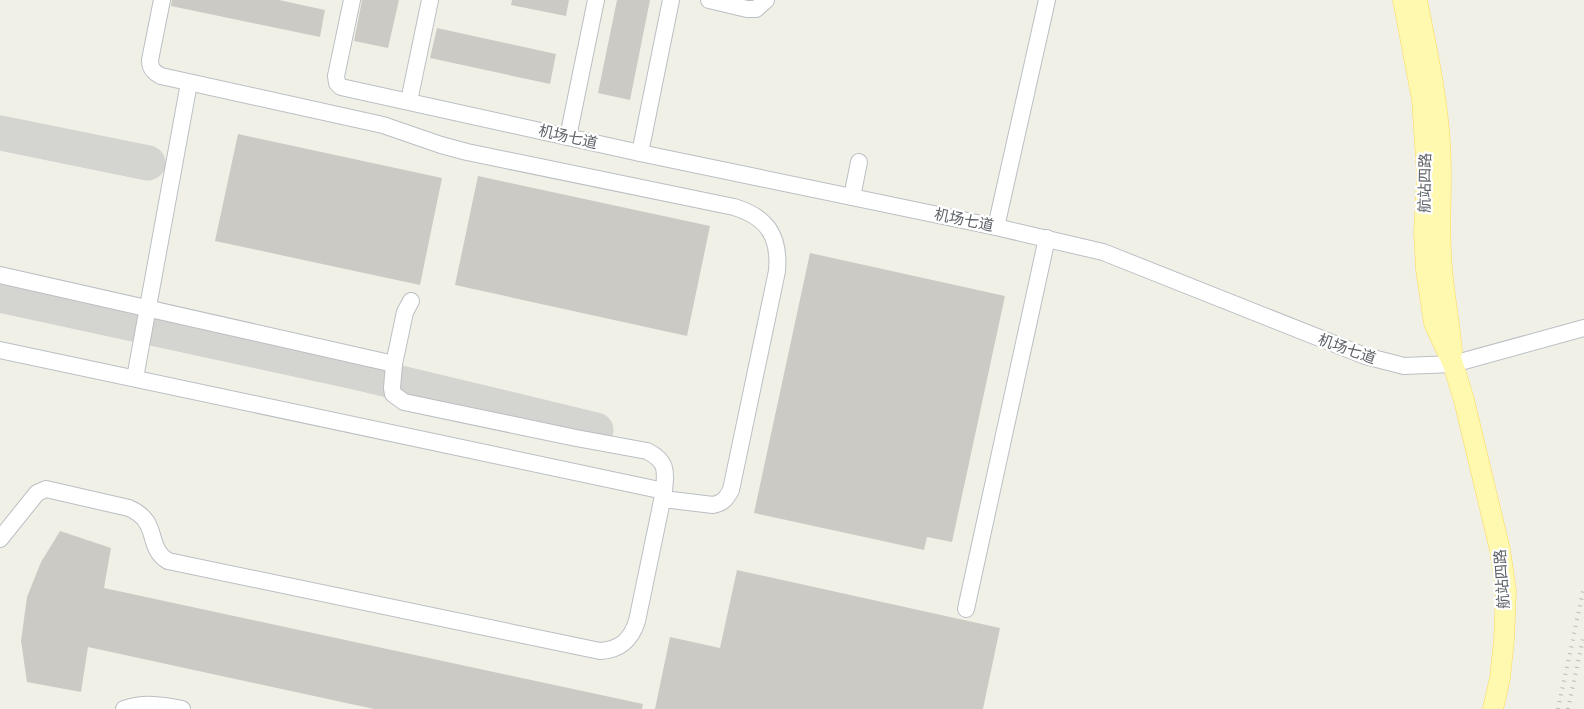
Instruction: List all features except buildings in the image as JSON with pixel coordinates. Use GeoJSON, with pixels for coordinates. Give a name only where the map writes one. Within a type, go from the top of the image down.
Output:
{"type":"FeatureCollection","features":[{"type":"Feature","properties":{"kind":"main road","name":"航站四路"},"geometry":{"type":"LineString","coordinates":[[1403,0],[1422,99],[1426,142],[1427,175],[1424,234],[1426,269],[1434,323],[1454,364]]}},
{"type":"Feature","properties":{"kind":"main road","name":"航站四路"},"geometry":{"type":"LineString","coordinates":[[1417,0],[1437,99],[1442,176],[1440,232],[1442,270],[1450,320],[1454,364],[1494,519],[1506,591],[1500,678],[1493,709]]}},
{"type":"Feature","properties":{"kind":"street"},"geometry":{"type":"LineString","coordinates":[[0,350],[713,505],[721,503],[731,490],[777,270],[777,245],[766,224],[745,210],[734,207],[467,152],[383,125],[161,76],[152,71],[150,66],[162,0]]}},
{"type":"Feature","properties":{"kind":"street","name":"机场七道"},"geometry":{"type":"LineString","coordinates":[[352,0],[336,76],[337,83],[341,87],[640,153],[1047,238],[1103,252],[1365,356],[1404,366],[1454,364],[1584,328]]}},
{"type":"Feature","properties":{"kind":"street"},"geometry":{"type":"LineString","coordinates":[[409,101],[430,0]]}},
{"type":"Feature","properties":{"kind":"street"},"geometry":{"type":"LineString","coordinates":[[568,137],[596,0]]}},
{"type":"Feature","properties":{"kind":"street"},"geometry":{"type":"LineString","coordinates":[[640,153],[672,0]]}},
{"type":"Feature","properties":{"kind":"street"},"geometry":{"type":"LineString","coordinates":[[709,0],[747,10],[756,9],[766,0]]}},
{"type":"Feature","properties":{"kind":"street"},"geometry":{"type":"LineString","coordinates":[[996,227],[1047,0]]}},
{"type":"Feature","properties":{"kind":"street"},"geometry":{"type":"LineString","coordinates":[[135,378],[189,82]]}},
{"type":"Feature","properties":{"kind":"street"},"geometry":{"type":"LineString","coordinates":[[852,197],[859,162]]}},
{"type":"Feature","properties":{"kind":"street"},"geometry":{"type":"LineString","coordinates":[[966,609],[1047,238]]}},
{"type":"Feature","properties":{"kind":"street"},"geometry":{"type":"LineString","coordinates":[[0,275],[394,364]]}},
{"type":"Feature","properties":{"kind":"street"},"geometry":{"type":"LineString","coordinates":[[0,539],[37,493],[46,489],[136,510],[148,521],[157,552],[168,562],[600,651],[608,651],[622,645],[635,629],[664,495],[666,473],[664,463],[657,456],[647,451],[404,402],[393,394],[392,388],[394,364],[405,312],[411,301]]}},
{"type":"Feature","properties":{"kind":"street"},"geometry":{"type":"LineString","coordinates":[[124,709],[141,705],[182,709]]}},
{"type":"Feature","properties":{"kind":"taxiway"},"geometry":{"type":"LineString","coordinates":[[0,133],[148,163]]}},
{"type":"Feature","properties":{"kind":"taxiway"},"geometry":{"type":"LineString","coordinates":[[0,295],[359,373],[596,430]]}},
{"type":"Feature","properties":{"kind":"railway"},"geometry":{"type":"LineString","coordinates":[[1558,709],[1584,587]]}},
{"type":"Feature","properties":{"kind":"railway"},"geometry":{"type":"LineString","coordinates":[[1568,709],[1584,634]]}}]}
